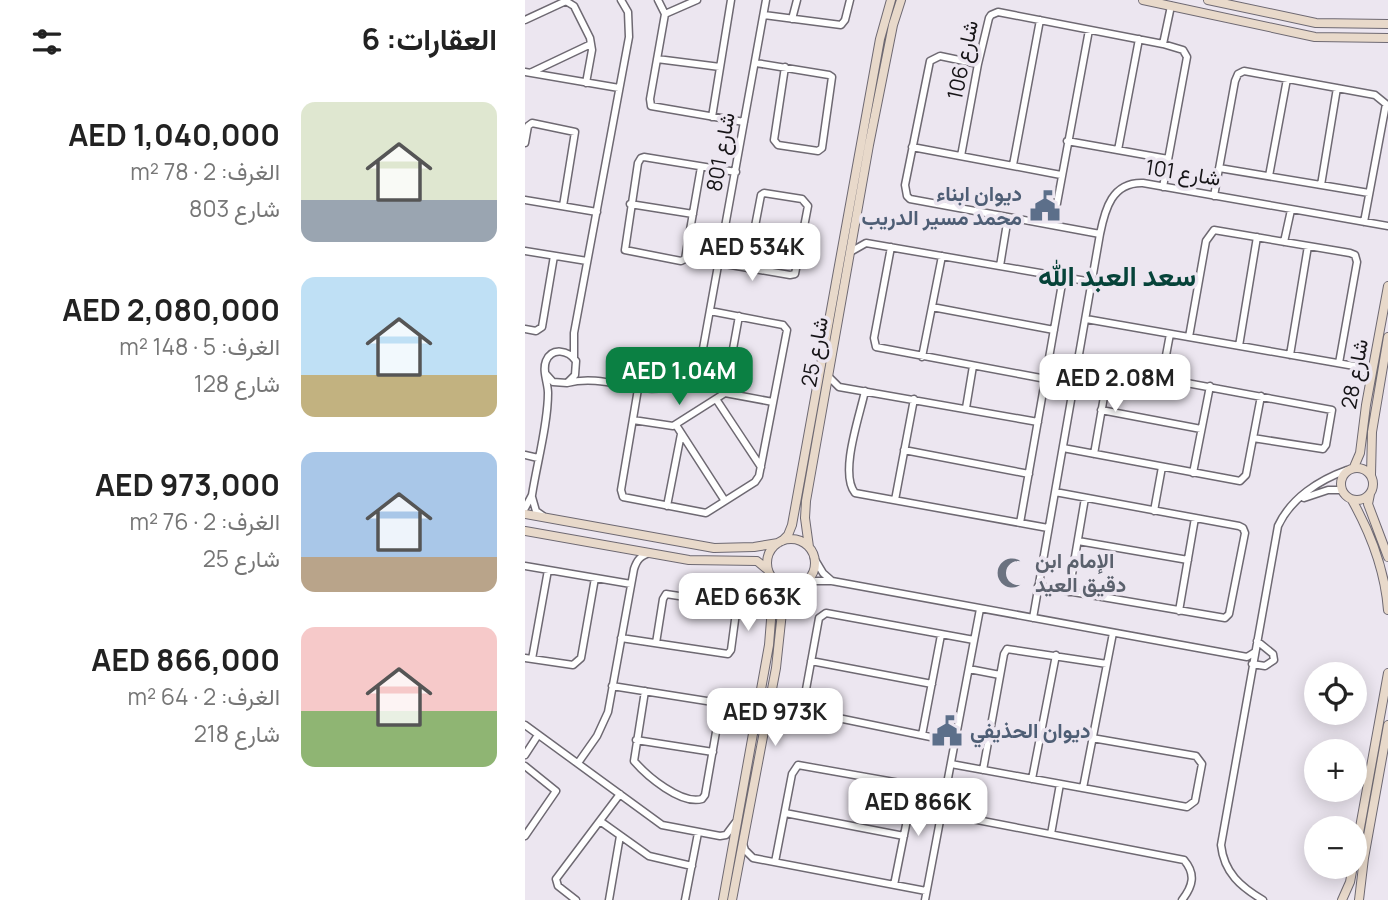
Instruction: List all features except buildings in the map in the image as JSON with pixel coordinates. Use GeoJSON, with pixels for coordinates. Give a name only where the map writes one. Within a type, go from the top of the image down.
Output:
{"type":"FeatureCollection","features":[{"type":"Feature","properties":{"kind":"street"},"geometry":{"type":"LineString","coordinates":[[525,20],[565,0],[574,6],[591,44],[586,83]]}},
{"type":"Feature","properties":{"kind":"street"},"geometry":{"type":"LineString","coordinates":[[548,401],[555,389],[575,375],[574,333],[629,23],[628,12],[621,0]]}},
{"type":"Feature","properties":{"kind":"street"},"geometry":{"type":"LineString","coordinates":[[658,0],[665,14],[650,99],[652,106],[744,122]]}},
{"type":"Feature","properties":{"kind":"street"},"geometry":{"type":"LineString","coordinates":[[665,14],[697,0]]}},
{"type":"Feature","properties":{"kind":"street"},"geometry":{"type":"LineString","coordinates":[[712,117],[731,0]]}},
{"type":"Feature","properties":{"kind":"street","name":"شارع 801"},"geometry":{"type":"LineString","coordinates":[[575,361],[584,376],[595,380],[638,389],[659,389],[683,379],[694,369],[702,354],[766,0]]}},
{"type":"Feature","properties":{"kind":"street"},"geometry":{"type":"LineString","coordinates":[[792,19],[797,0]]}},
{"type":"Feature","properties":{"kind":"street"},"geometry":{"type":"LineString","coordinates":[[764,15],[841,25],[850,0]]}},
{"type":"Feature","properties":{"kind":"street","name":"شارع 25"},"geometry":{"type":"LineString","coordinates":[[780,542],[788,535],[792,525],[853,181],[880,39],[891,0]]}},
{"type":"Feature","properties":{"kind":"street","name":"شارع 25"},"geometry":{"type":"LineString","coordinates":[[809,547],[806,501],[889,42],[901,0]]}},
{"type":"Feature","properties":{"kind":"street"},"geometry":{"type":"LineString","coordinates":[[1143,0],[1315,37],[1388,38]]}},
{"type":"Feature","properties":{"kind":"street"},"geometry":{"type":"LineString","coordinates":[[1208,0],[1316,23],[1388,24]]}},
{"type":"Feature","properties":{"kind":"street"},"geometry":{"type":"LineString","coordinates":[[1163,44],[1171,6]]}},
{"type":"Feature","properties":{"kind":"street","name":"شارع 106"},"geometry":{"type":"LineString","coordinates":[[961,156],[978,64],[991,15],[998,12],[1183,50],[1187,57],[1163,187]]}},
{"type":"Feature","properties":{"kind":"street"},"geometry":{"type":"LineString","coordinates":[[1013,165],[1040,20]]}},
{"type":"Feature","properties":{"kind":"street"},"geometry":{"type":"LineString","coordinates":[[1053,225],[1089,30]]}},
{"type":"Feature","properties":{"kind":"street"},"geometry":{"type":"LineString","coordinates":[[1118,150],[1139,39]]}},
{"type":"Feature","properties":{"kind":"street"},"geometry":{"type":"LineString","coordinates":[[528,72],[591,44]]}},
{"type":"Feature","properties":{"kind":"street"},"geometry":{"type":"LineString","coordinates":[[978,64],[940,56],[930,61],[905,185],[905,192],[910,199],[1100,234]]}},
{"type":"Feature","properties":{"kind":"street"},"geometry":{"type":"LineString","coordinates":[[657,59],[720,67]]}},
{"type":"Feature","properties":{"kind":"street"},"geometry":{"type":"LineString","coordinates":[[756,63],[785,67],[832,77],[822,148],[818,151],[778,145],[773,140],[785,67]]}},
{"type":"Feature","properties":{"kind":"street"},"geometry":{"type":"LineString","coordinates":[[1214,196],[1235,81],[1238,74],[1244,71],[1375,94],[1386,104],[1364,222]]}},
{"type":"Feature","properties":{"kind":"street"},"geometry":{"type":"LineString","coordinates":[[528,72],[619,88]]}},
{"type":"Feature","properties":{"kind":"street"},"geometry":{"type":"LineString","coordinates":[[1269,176],[1287,79]]}},
{"type":"Feature","properties":{"kind":"street"},"geometry":{"type":"LineString","coordinates":[[1321,185],[1337,88]]}},
{"type":"Feature","properties":{"kind":"street"},"geometry":{"type":"LineString","coordinates":[[525,142],[528,126],[532,123],[575,132],[563,206]]}},
{"type":"Feature","properties":{"kind":"street"},"geometry":{"type":"LineString","coordinates":[[1067,141],[1168,159]]}},
{"type":"Feature","properties":{"kind":"street"},"geometry":{"type":"LineString","coordinates":[[912,147],[1061,175]]}},
{"type":"Feature","properties":{"kind":"street"},"geometry":{"type":"LineString","coordinates":[[702,167],[687,256],[681,261],[625,250],[641,158],[736,172]]}},
{"type":"Feature","properties":{"kind":"street"},"geometry":{"type":"LineString","coordinates":[[1219,168],[1369,193]]}},
{"type":"Feature","properties":{"kind":"street"},"geometry":{"type":"LineString","coordinates":[[853,181],[863,184]]}},
{"type":"Feature","properties":{"kind":"street","name":"شارع 101"},"geometry":{"type":"LineString","coordinates":[[1033,618],[1100,234],[1108,203],[1119,189],[1137,183],[1387,227]]}},
{"type":"Feature","properties":{"kind":"street"},"geometry":{"type":"LineString","coordinates":[[719,264],[790,275],[795,274],[808,206],[806,202],[764,193],[761,195],[747,268]]}},
{"type":"Feature","properties":{"kind":"street"},"geometry":{"type":"LineString","coordinates":[[525,200],[597,212]]}},
{"type":"Feature","properties":{"kind":"street"},"geometry":{"type":"LineString","coordinates":[[631,204],[694,214]]}},
{"type":"Feature","properties":{"kind":"street"},"geometry":{"type":"LineString","coordinates":[[1284,242],[1290,210]]}},
{"type":"Feature","properties":{"kind":"street"},"geometry":{"type":"LineString","coordinates":[[1000,267],[1008,217]]}},
{"type":"Feature","properties":{"kind":"street"},"geometry":{"type":"LineString","coordinates":[[855,229],[866,243]]}},
{"type":"Feature","properties":{"kind":"street"},"geometry":{"type":"LineString","coordinates":[[1189,337],[1209,234],[1214,230],[1350,253],[1355,255],[1357,262],[1339,363]]}},
{"type":"Feature","properties":{"kind":"street"},"geometry":{"type":"LineString","coordinates":[[1239,346],[1257,237]]}},
{"type":"Feature","properties":{"kind":"street"},"geometry":{"type":"LineString","coordinates":[[852,251],[866,243],[1092,282]]}},
{"type":"Feature","properties":{"kind":"street"},"geometry":{"type":"LineString","coordinates":[[1290,355],[1308,246]]}},
{"type":"Feature","properties":{"kind":"street"},"geometry":{"type":"LineString","coordinates":[[891,247],[873,341],[879,349],[1046,379]]}},
{"type":"Feature","properties":{"kind":"street"},"geometry":{"type":"LineString","coordinates":[[525,251],[587,261]]}},
{"type":"Feature","properties":{"kind":"street"},"geometry":{"type":"LineString","coordinates":[[525,329],[537,331],[543,325],[554,256]]}},
{"type":"Feature","properties":{"kind":"street"},"geometry":{"type":"LineString","coordinates":[[922,357],[942,256]]}},
{"type":"Feature","properties":{"kind":"street"},"geometry":{"type":"LineString","coordinates":[[1020,523],[1063,278]]}},
{"type":"Feature","properties":{"kind":"street","name":"شارع 28"},"geometry":{"type":"LineString","coordinates":[[1351,468],[1360,453],[1388,286]]}},
{"type":"Feature","properties":{"kind":"street"},"geometry":{"type":"LineString","coordinates":[[932,307],[1054,330]]}},
{"type":"Feature","properties":{"kind":"street"},"geometry":{"type":"LineString","coordinates":[[638,389],[622,495],[626,499],[702,513],[755,482],[761,467],[787,330],[786,327],[710,311]]}},
{"type":"Feature","properties":{"kind":"street"},"geometry":{"type":"LineString","coordinates":[[725,393],[739,317]]}},
{"type":"Feature","properties":{"kind":"street"},"geometry":{"type":"LineString","coordinates":[[1086,319],[1360,367],[1369,364],[1375,357]]}},
{"type":"Feature","properties":{"kind":"street"},"geometry":{"type":"LineString","coordinates":[[525,508],[532,495],[548,401],[545,373],[547,358],[569,343],[574,333]]}},
{"type":"Feature","properties":{"kind":"street"},"geometry":{"type":"LineString","coordinates":[[1162,377],[1170,334]]}},
{"type":"Feature","properties":{"kind":"street","name":"شارع 28"},"geometry":{"type":"LineString","coordinates":[[1371,475],[1372,432],[1388,337]]}},
{"type":"Feature","properties":{"kind":"street"},"geometry":{"type":"LineString","coordinates":[[560,351],[575,361]]}},
{"type":"Feature","properties":{"kind":"street"},"geometry":{"type":"LineString","coordinates":[[1079,363],[1331,408],[1326,445],[1322,450],[1253,438]]}},
{"type":"Feature","properties":{"kind":"street"},"geometry":{"type":"LineString","coordinates":[[966,408],[973,366]]}},
{"type":"Feature","properties":{"kind":"street"},"geometry":{"type":"LineString","coordinates":[[1360,367],[1371,380]]}},
{"type":"Feature","properties":{"kind":"street"},"geometry":{"type":"LineString","coordinates":[[1094,454],[1109,368]]}},
{"type":"Feature","properties":{"kind":"street"},"geometry":{"type":"LineString","coordinates":[[545,373],[553,382],[566,383]]}},
{"type":"Feature","properties":{"kind":"street"},"geometry":{"type":"LineString","coordinates":[[828,376],[839,387]]}},
{"type":"Feature","properties":{"kind":"street","name":"شارع 801"},"geometry":{"type":"LineString","coordinates":[[566,383],[595,380]]}},
{"type":"Feature","properties":{"kind":"street"},"geometry":{"type":"LineString","coordinates":[[1193,472],[1210,386]]}},
{"type":"Feature","properties":{"kind":"street"},"geometry":{"type":"LineString","coordinates":[[825,396],[839,387],[1038,422]]}},
{"type":"Feature","properties":{"kind":"street"},"geometry":{"type":"LineString","coordinates":[[865,391],[849,466],[849,486],[855,493],[1048,528]]}},
{"type":"Feature","properties":{"kind":"street"},"geometry":{"type":"LineString","coordinates":[[633,420],[668,427],[676,425],[725,393],[773,402]]}},
{"type":"Feature","properties":{"kind":"street"},"geometry":{"type":"LineString","coordinates":[[1063,448],[1235,481],[1243,480],[1261,396]]}},
{"type":"Feature","properties":{"kind":"street"},"geometry":{"type":"LineString","coordinates":[[716,399],[761,467]]}},
{"type":"Feature","properties":{"kind":"street"},"geometry":{"type":"LineString","coordinates":[[895,500],[914,399]]}},
{"type":"Feature","properties":{"kind":"street"},"geometry":{"type":"LineString","coordinates":[[1101,410],[1202,429]]}},
{"type":"Feature","properties":{"kind":"street"},"geometry":{"type":"LineString","coordinates":[[676,425],[725,501]]}},
{"type":"Feature","properties":{"kind":"street"},"geometry":{"type":"LineString","coordinates":[[667,506],[681,434]]}},
{"type":"Feature","properties":{"kind":"street"},"geometry":{"type":"LineString","coordinates":[[904,450],[1028,474]]}},
{"type":"Feature","properties":{"kind":"street"},"geometry":{"type":"LineString","coordinates":[[525,455],[538,458]]}},
{"type":"Feature","properties":{"kind":"street"},"geometry":{"type":"LineString","coordinates":[[1154,511],[1162,467]]}},
{"type":"Feature","properties":{"kind":"street"},"geometry":{"type":"LineString","coordinates":[[1263,900],[1240,885],[1232,876],[1226,866],[1221,845],[1278,526],[1284,513],[1315,485],[1351,468],[1362,467],[1371,475],[1374,484],[1368,504],[1387,554]]}},
{"type":"Feature","properties":{"kind":"street"},"geometry":{"type":"LineString","coordinates":[[1351,468],[1341,483],[1342,490],[1352,500],[1376,553],[1388,610]]}},
{"type":"Feature","properties":{"kind":"street"},"geometry":{"type":"LineString","coordinates":[[1295,501],[1328,490],[1342,490]]}},
{"type":"Feature","properties":{"kind":"street"},"geometry":{"type":"LineString","coordinates":[[1038,586],[1221,619],[1227,617],[1245,533],[1241,527],[1055,492]]}},
{"type":"Feature","properties":{"kind":"street"},"geometry":{"type":"LineString","coordinates":[[1352,500],[1360,500],[1370,494]]}},
{"type":"Feature","properties":{"kind":"street"},"geometry":{"type":"LineString","coordinates":[[532,495],[536,511],[548,519]]}},
{"type":"Feature","properties":{"kind":"street"},"geometry":{"type":"LineString","coordinates":[[1069,592],[1085,498]]}},
{"type":"Feature","properties":{"kind":"street"},"geometry":{"type":"LineString","coordinates":[[525,514],[714,548],[754,547],[797,540],[809,547],[823,573],[832,581]]}},
{"type":"Feature","properties":{"kind":"street"},"geometry":{"type":"LineString","coordinates":[[1179,611],[1195,518]]}},
{"type":"Feature","properties":{"kind":"street"},"geometry":{"type":"LineString","coordinates":[[525,531],[689,560],[757,561],[768,570]]}},
{"type":"Feature","properties":{"kind":"street"},"geometry":{"type":"LineString","coordinates":[[1078,541],[1188,560]]}},
{"type":"Feature","properties":{"kind":"street"},"geometry":{"type":"LineString","coordinates":[[723,900],[769,645],[773,595],[767,560],[771,550],[780,542]]}},
{"type":"Feature","properties":{"kind":"street"},"geometry":{"type":"LineString","coordinates":[[626,549],[632,555],[634,569]]}},
{"type":"Feature","properties":{"kind":"street"},"geometry":{"type":"LineString","coordinates":[[578,763],[603,724],[637,560],[652,553]]}},
{"type":"Feature","properties":{"kind":"street"},"geometry":{"type":"LineString","coordinates":[[732,900],[776,668],[783,603],[813,572],[814,558]]}},
{"type":"Feature","properties":{"kind":"street"},"geometry":{"type":"LineString","coordinates":[[525,565],[631,584]]}},
{"type":"Feature","properties":{"kind":"street"},"geometry":{"type":"LineString","coordinates":[[548,570],[528,658],[573,665],[577,663],[581,658],[595,578]]}},
{"type":"Feature","properties":{"kind":"street"},"geometry":{"type":"LineString","coordinates":[[772,579],[780,585],[790,587],[813,581],[832,581],[1247,657],[1255,652]]}},
{"type":"Feature","properties":{"kind":"street"},"geometry":{"type":"LineString","coordinates":[[621,638],[656,643],[729,653],[737,605],[666,594],[656,643]]}},
{"type":"Feature","properties":{"kind":"street"},"geometry":{"type":"LineString","coordinates":[[925,900],[980,609]]}},
{"type":"Feature","properties":{"kind":"street"},"geometry":{"type":"LineString","coordinates":[[955,742],[806,713],[803,706],[819,618],[823,613],[974,640]]}},
{"type":"Feature","properties":{"kind":"street"},"geometry":{"type":"LineString","coordinates":[[1083,788],[1114,633]]}},
{"type":"Feature","properties":{"kind":"street"},"geometry":{"type":"LineString","coordinates":[[922,735],[941,635]]}},
{"type":"Feature","properties":{"kind":"street"},"geometry":{"type":"LineString","coordinates":[[1253,665],[1269,665],[1275,658],[1257,641]]}},
{"type":"Feature","properties":{"kind":"street"},"geometry":{"type":"LineString","coordinates":[[983,770],[1007,649],[1107,664]]}},
{"type":"Feature","properties":{"kind":"street"},"geometry":{"type":"LineString","coordinates":[[1032,779],[1056,655]]}},
{"type":"Feature","properties":{"kind":"street"},"geometry":{"type":"LineString","coordinates":[[1247,657],[1253,665]]}},
{"type":"Feature","properties":{"kind":"street"},"geometry":{"type":"LineString","coordinates":[[811,661],[932,684]]}},
{"type":"Feature","properties":{"kind":"street"},"geometry":{"type":"LineString","coordinates":[[969,668],[1000,675]]}},
{"type":"Feature","properties":{"kind":"street"},"geometry":{"type":"LineString","coordinates":[[1362,816],[1388,673]]}},
{"type":"Feature","properties":{"kind":"street"},"geometry":{"type":"LineString","coordinates":[[762,684],[764,691],[756,735],[763,737]]}},
{"type":"Feature","properties":{"kind":"street"},"geometry":{"type":"LineString","coordinates":[[613,686],[645,691],[719,705],[713,752],[702,799],[678,797],[635,764],[633,759],[645,691]]}},
{"type":"Feature","properties":{"kind":"street"},"geometry":{"type":"LineString","coordinates":[[525,725],[662,825],[720,836],[726,835],[738,815]]}},
{"type":"Feature","properties":{"kind":"street"},"geometry":{"type":"LineString","coordinates":[[1359,900],[1387,731]]}},
{"type":"Feature","properties":{"kind":"street"},"geometry":{"type":"LineString","coordinates":[[525,755],[538,736]]}},
{"type":"Feature","properties":{"kind":"street"},"geometry":{"type":"LineString","coordinates":[[951,764],[1187,807],[1195,801],[1202,764],[1199,758],[1092,738]]}},
{"type":"Feature","properties":{"kind":"street"},"geometry":{"type":"LineString","coordinates":[[636,740],[713,752]]}},
{"type":"Feature","properties":{"kind":"street"},"geometry":{"type":"LineString","coordinates":[[775,862],[793,769],[798,765],[945,791]]}},
{"type":"Feature","properties":{"kind":"street"},"geometry":{"type":"LineString","coordinates":[[525,766],[556,791],[525,836]]}},
{"type":"Feature","properties":{"kind":"street"},"geometry":{"type":"LineString","coordinates":[[1051,834],[1060,783]]}},
{"type":"Feature","properties":{"kind":"street"},"geometry":{"type":"LineString","coordinates":[[894,885],[914,785]]}},
{"type":"Feature","properties":{"kind":"street"},"geometry":{"type":"LineString","coordinates":[[576,900],[558,886],[556,879],[620,794]]}},
{"type":"Feature","properties":{"kind":"street"},"geometry":{"type":"LineString","coordinates":[[785,813],[904,836]]}},
{"type":"Feature","properties":{"kind":"street"},"geometry":{"type":"LineString","coordinates":[[941,813],[1184,860],[1189,866],[1192,885],[1182,900]]}},
{"type":"Feature","properties":{"kind":"street"},"geometry":{"type":"LineString","coordinates":[[738,815],[745,815],[743,844],[753,859],[926,891]]}},
{"type":"Feature","properties":{"kind":"street"},"geometry":{"type":"LineString","coordinates":[[600,821],[649,856],[692,866]]}},
{"type":"Feature","properties":{"kind":"street"},"geometry":{"type":"LineString","coordinates":[[685,900],[698,833]]}},
{"type":"Feature","properties":{"kind":"street"},"geometry":{"type":"LineString","coordinates":[[609,900],[620,836]]}},
{"type":"Feature","properties":{"kind":"street"},"geometry":{"type":"LineString","coordinates":[[720,836],[730,848],[731,860]]}},
{"type":"Feature","properties":{"kind":"street"},"geometry":{"type":"LineString","coordinates":[[739,869],[753,859]]}},
{"type":"Feature","properties":{"kind":"street"},"geometry":{"type":"LineString","coordinates":[[1342,900],[1351,879]]}},
{"type":"Feature","properties":{"kind":"place","name":"ديوان ابناء محمد مسير الدريب"},"geometry":{"type":"Point","coordinates":[1045,206]}},
{"type":"Feature","properties":{"kind":"place","name":"الإمام ابن دقيق العيد"},"geometry":{"type":"Point","coordinates":[1012,573]}},
{"type":"Feature","properties":{"kind":"place","name":"ديوان الحذيفي"},"geometry":{"type":"Point","coordinates":[947,731]}},
{"type":"Feature","properties":{"kind":"district","name":"سعد العبد الله"},"geometry":{"type":"Point","coordinates":[1117,276]}}]}
